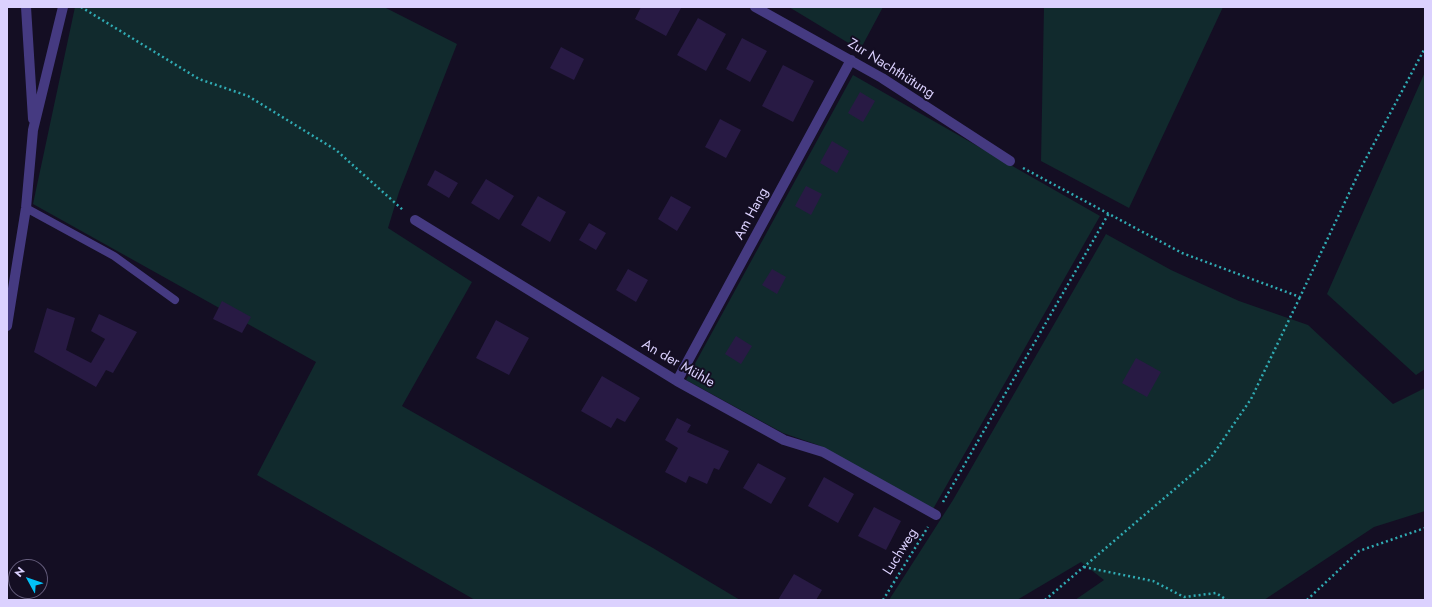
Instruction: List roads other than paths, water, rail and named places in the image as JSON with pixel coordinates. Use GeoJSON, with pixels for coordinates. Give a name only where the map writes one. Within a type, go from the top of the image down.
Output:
{"type":"FeatureCollection","features":[{"type":"Feature","properties":{"kind":"street"},"geometry":{"type":"LineString","coordinates":[[7,326],[26,208],[33,130],[26,7]]}},
{"type":"Feature","properties":{"kind":"street"},"geometry":{"type":"LineString","coordinates":[[33,130],[63,7]]}},
{"type":"Feature","properties":{"kind":"street","name":"Zur Nachthütung"},"geometry":{"type":"LineString","coordinates":[[755,7],[851,60],[1010,161]]}},
{"type":"Feature","properties":{"kind":"street","name":"Am Hang"},"geometry":{"type":"LineString","coordinates":[[677,381],[851,60]]}},
{"type":"Feature","properties":{"kind":"street","name":"An der Mühle"},"geometry":{"type":"LineString","coordinates":[[415,220],[677,381],[784,440],[823,452],[936,515]]}},
{"type":"Feature","properties":{"kind":"lane"},"geometry":{"type":"LineString","coordinates":[[26,208],[114,256],[175,300]]}}]}
